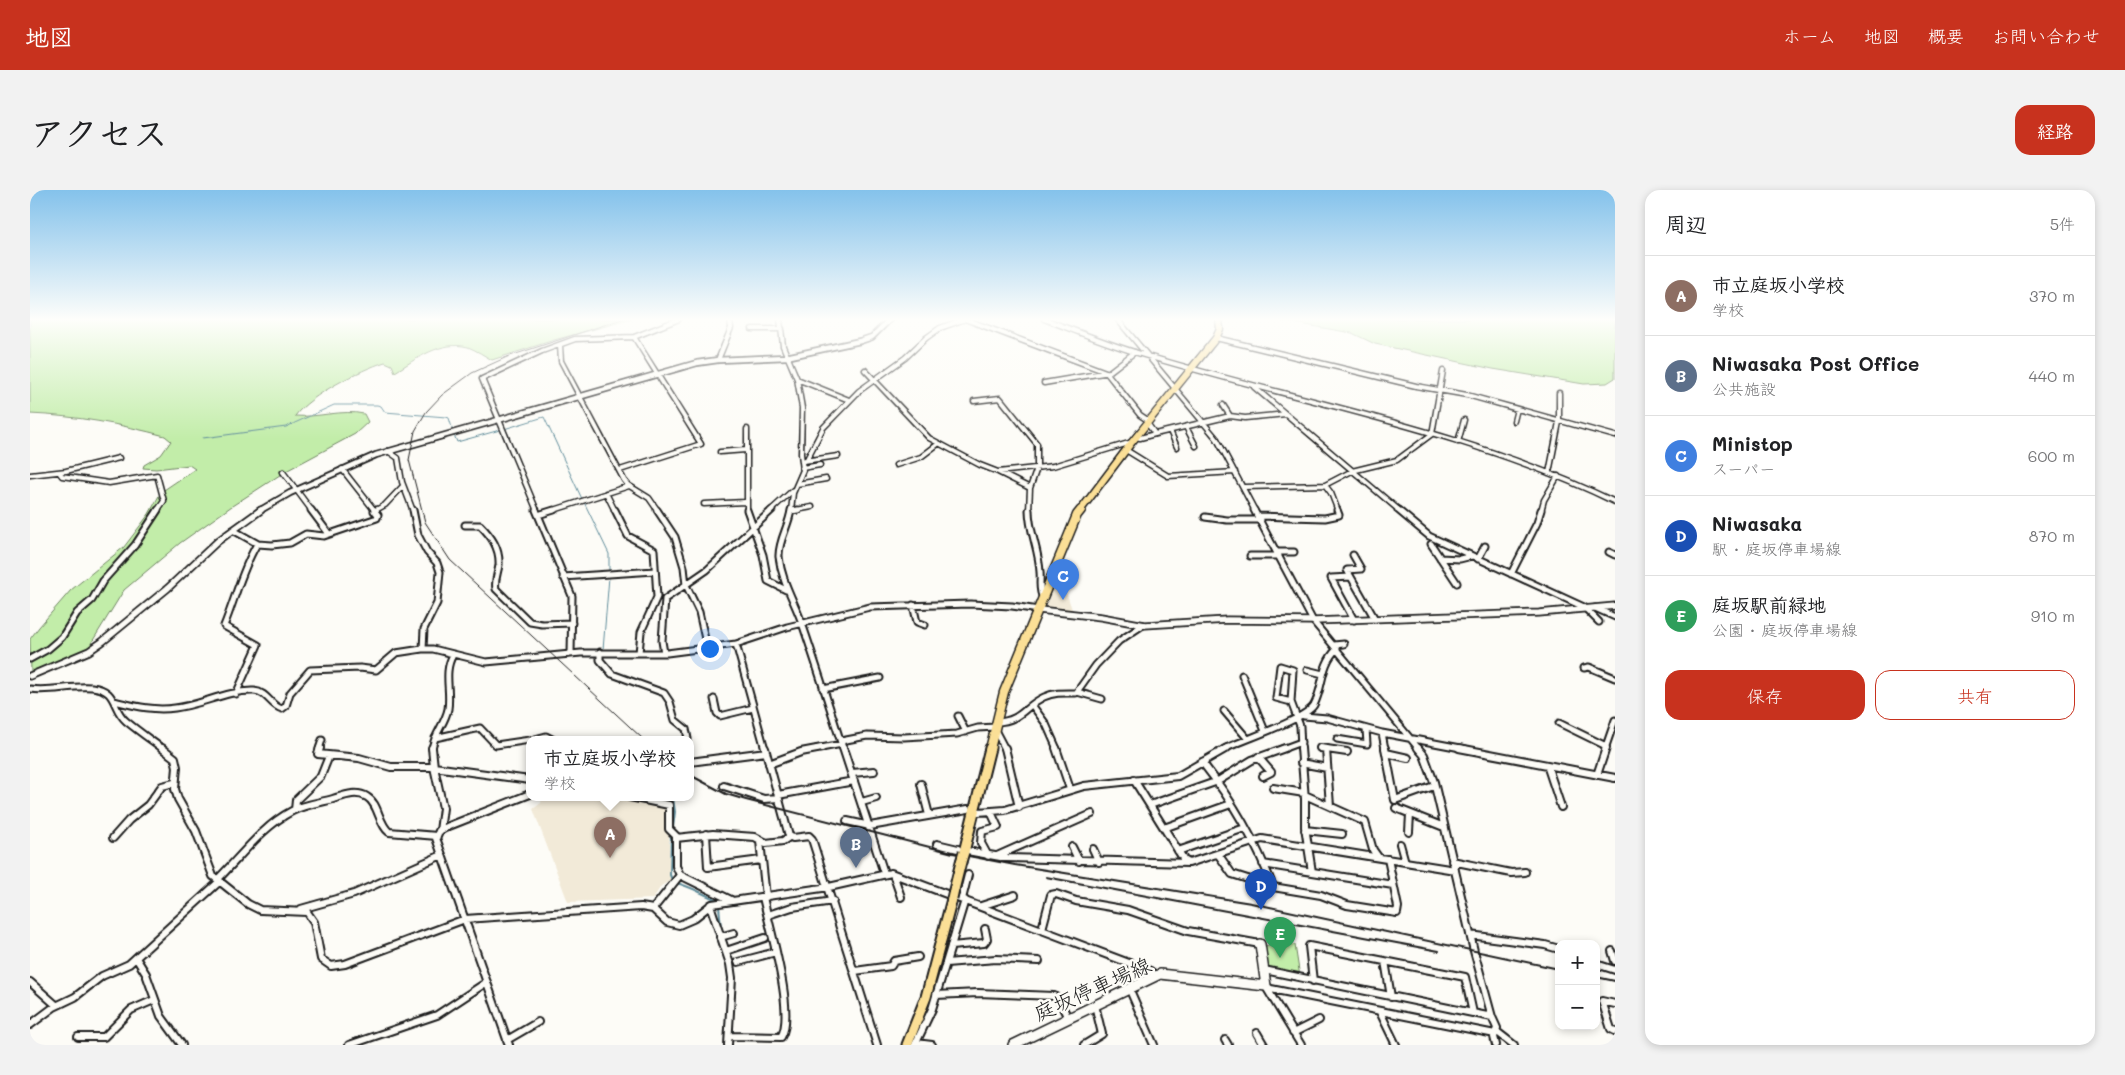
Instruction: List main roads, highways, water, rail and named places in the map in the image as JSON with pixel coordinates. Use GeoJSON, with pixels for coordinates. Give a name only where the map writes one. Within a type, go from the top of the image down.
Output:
{"type":"FeatureCollection","features":[{"type":"Feature","properties":{"kind":"main road"},"geometry":{"type":"LineString","coordinates":[[913,1044],[958,897],[963,850],[1004,692],[1077,515],[1199,359]]}},
{"type":"Feature","properties":{"kind":"main road","name":"庭坂停車場線"},"geometry":{"type":"LineString","coordinates":[[1013,1045],[1155,975],[1266,986],[1260,944]]}},
{"type":"Feature","properties":{"kind":"waterway"},"geometry":{"type":"LineString","coordinates":[[203,438],[286,427],[334,405],[377,405],[381,406],[385,412],[446,417],[449,418],[453,431]]}},
{"type":"Feature","properties":{"kind":"waterway"},"geometry":{"type":"LineString","coordinates":[[504,429],[544,417],[582,499]]}},
{"type":"Feature","properties":{"kind":"waterway"},"geometry":{"type":"LineString","coordinates":[[454,435],[457,442],[500,430]]}},
{"type":"Feature","properties":{"kind":"waterway"},"geometry":{"type":"LineString","coordinates":[[584,502],[609,554],[609,573]]}},
{"type":"Feature","properties":{"kind":"waterway"},"geometry":{"type":"LineString","coordinates":[[603,650],[609,577]]}},
{"type":"Feature","properties":{"kind":"waterway"},"geometry":{"type":"LineString","coordinates":[[609,667],[615,672]]}},
{"type":"Feature","properties":{"kind":"waterway"},"geometry":{"type":"LineString","coordinates":[[633,679],[662,689]]}},
{"type":"Feature","properties":{"kind":"waterway"},"geometry":{"type":"LineString","coordinates":[[683,723],[691,732],[691,736]]}},
{"type":"Feature","properties":{"kind":"waterway"},"geometry":{"type":"LineString","coordinates":[[673,828],[675,812],[674,801]]}},
{"type":"Feature","properties":{"kind":"waterway"},"geometry":{"type":"LineString","coordinates":[[671,834],[670,875],[673,882]]}},
{"type":"Feature","properties":{"kind":"waterway"},"geometry":{"type":"LineString","coordinates":[[676,883],[718,900]]}},
{"type":"Feature","properties":{"kind":"waterway"},"geometry":{"type":"LineString","coordinates":[[719,906],[721,927]]}},
{"type":"Feature","properties":{"kind":"waterway"},"geometry":{"type":"LineString","coordinates":[[733,1006],[733,1032]]}},
{"type":"Feature","properties":{"kind":"waterway"},"geometry":{"type":"LineString","coordinates":[[732,1039],[732,1045]]}},
{"type":"Feature","properties":{"kind":"railway"},"geometry":{"type":"LineString","coordinates":[[503,359],[472,373],[442,395],[426,412],[415,431],[409,460],[425,522],[450,560],[640,736]]}},
{"type":"Feature","properties":{"kind":"railway"},"geometry":{"type":"LineString","coordinates":[[694,777],[726,794],[746,800],[953,853],[1015,865],[1251,903],[1555,968]]}},
{"type":"Feature","properties":{"kind":"railway"},"geometry":{"type":"LineString","coordinates":[[1046,877],[1439,951]]}},
{"type":"Feature","properties":{"kind":"railway"},"geometry":{"type":"LineString","coordinates":[[1600,978],[1615,981]]}},
{"type":"Feature","properties":{"kind":"place","name":"Ministop"},"geometry":{"type":"Point","coordinates":[1063,600]}},
{"type":"Feature","properties":{"kind":"place","name":"市立庭坂小学校"},"geometry":{"type":"Point","coordinates":[610,858]}},
{"type":"Feature","properties":{"kind":"place","name":"Niwasaka Post Office"},"geometry":{"type":"Point","coordinates":[856,868]}},
{"type":"Feature","properties":{"kind":"place","name":"Niwasaka"},"geometry":{"type":"Point","coordinates":[1261,910]}},
{"type":"Feature","properties":{"kind":"place","name":"庭坂駅前緑地"},"geometry":{"type":"Point","coordinates":[1280,958]}}]}
